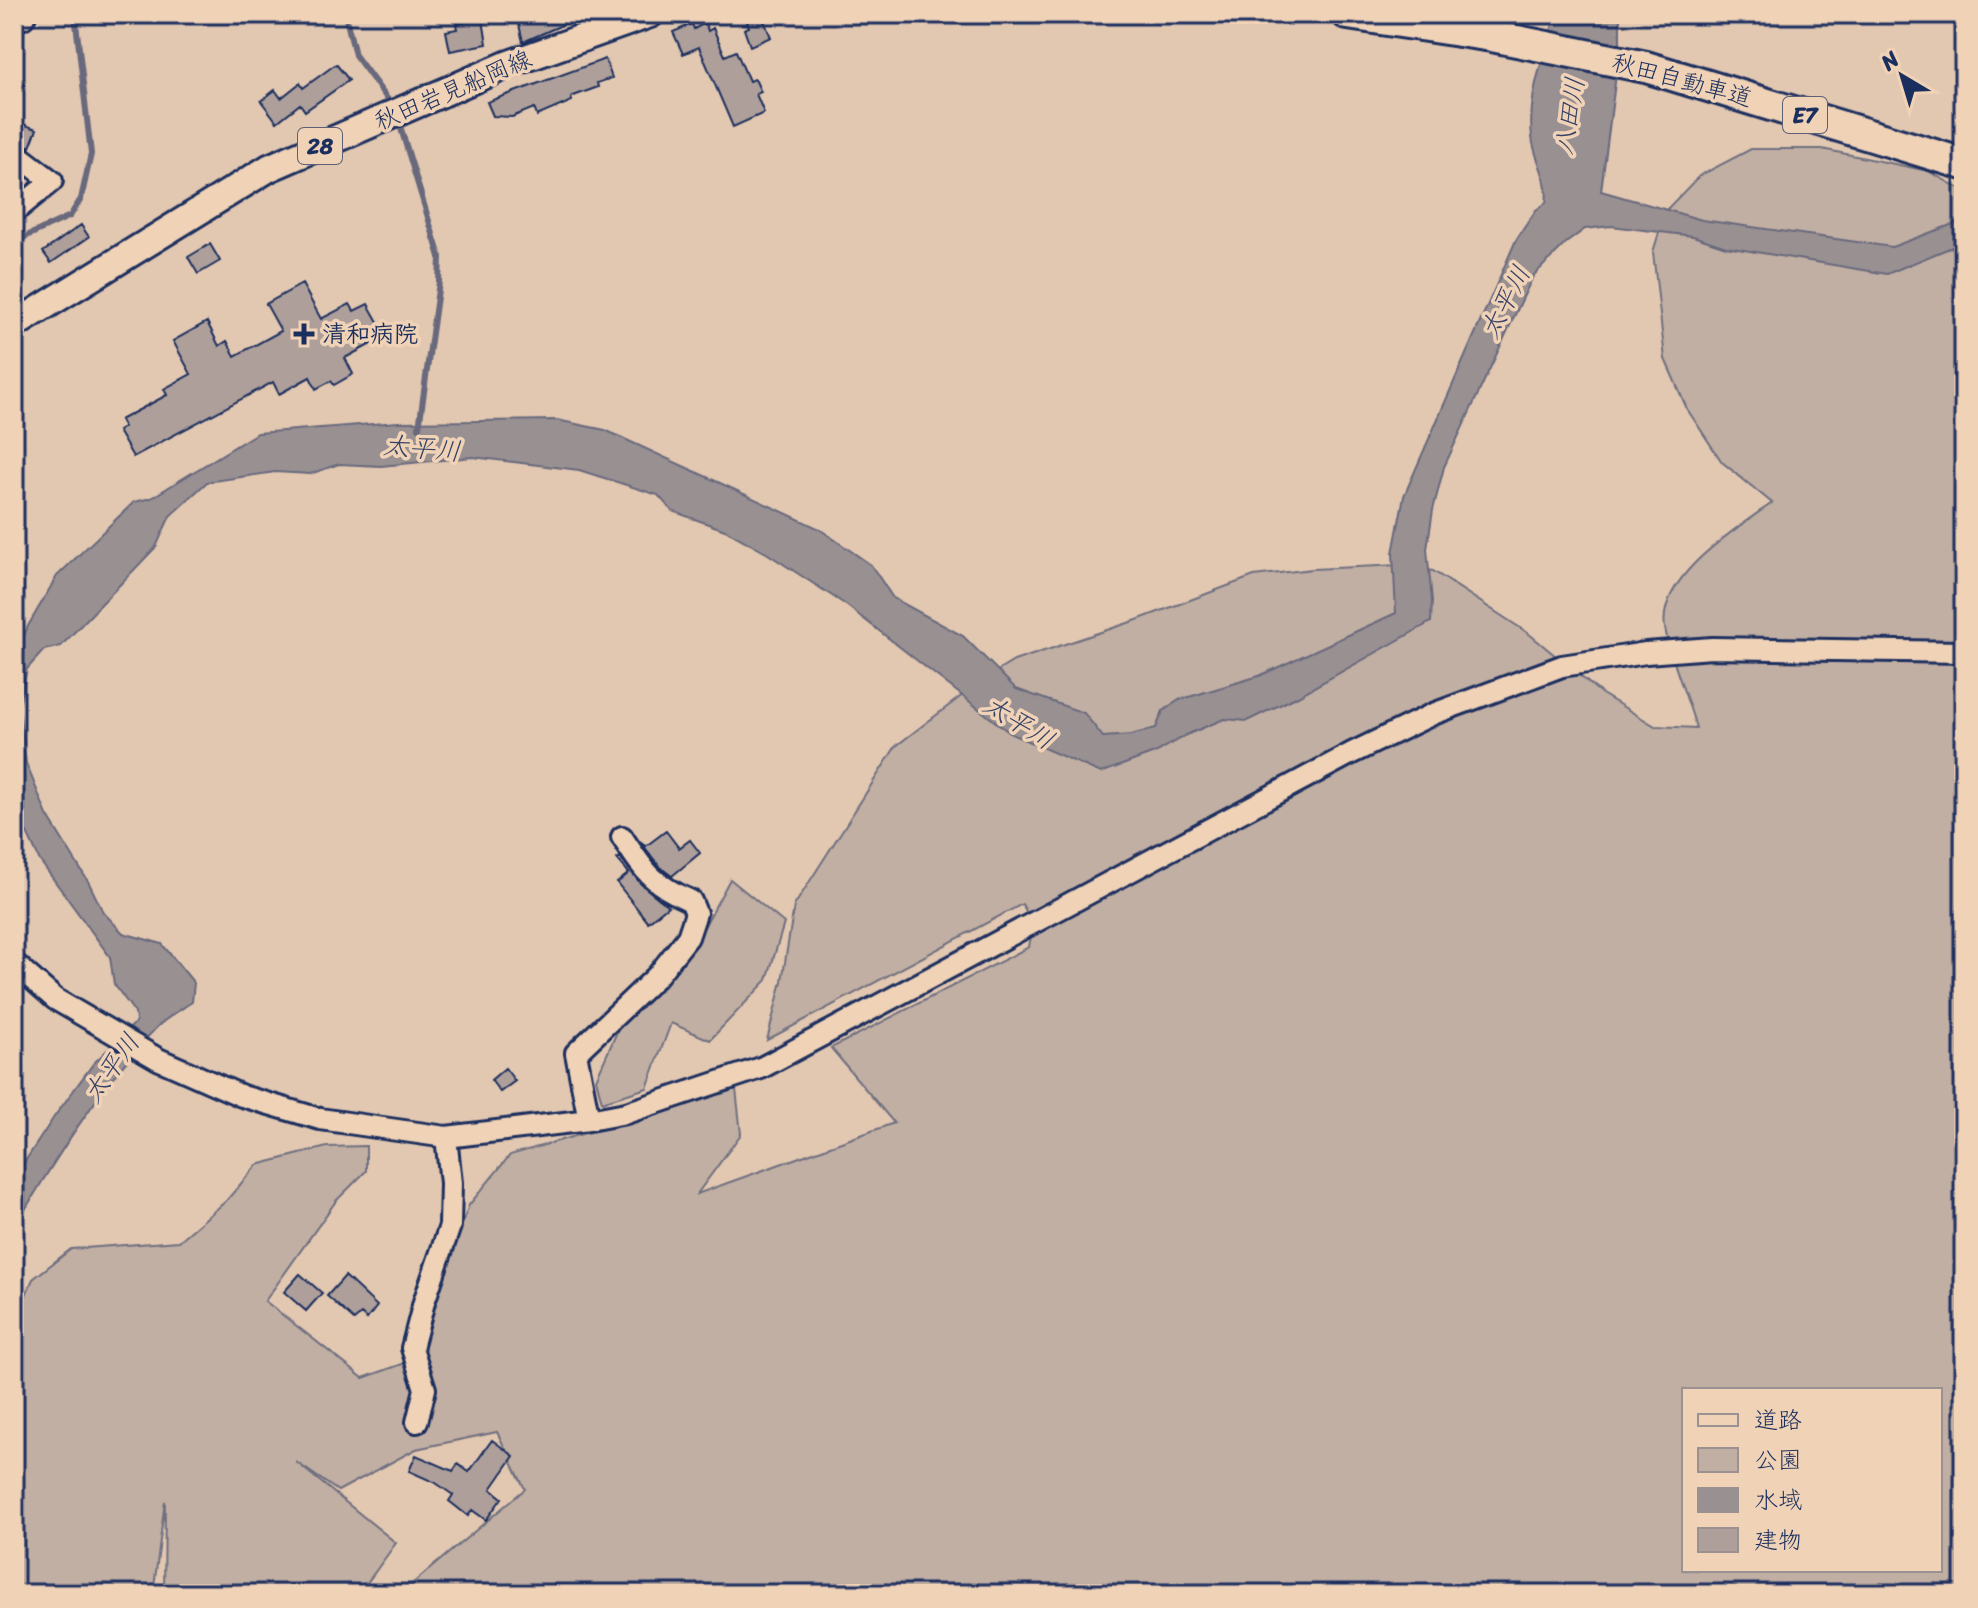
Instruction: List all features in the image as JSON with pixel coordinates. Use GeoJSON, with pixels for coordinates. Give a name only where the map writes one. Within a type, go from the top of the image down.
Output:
{"type":"FeatureCollection","features":[{"type":"Feature","properties":{"kind":"highway"},"geometry":{"type":"LineString","coordinates":[[14,15],[20,14]]}},
{"type":"Feature","properties":{"kind":"highway","name":"秋田自動車道"},"geometry":{"type":"LineString","coordinates":[[1348,14],[1492,36],[1646,67],[1964,164]]}},
{"type":"Feature","properties":{"kind":"main road","name":"秋田岩見船岡線"},"geometry":{"type":"LineString","coordinates":[[14,325],[269,168],[509,64],[650,14]]}},
{"type":"Feature","properties":{"kind":"street"},"geometry":{"type":"LineString","coordinates":[[14,152],[52,181],[14,212]]}},
{"type":"Feature","properties":{"kind":"street"},"geometry":{"type":"LineString","coordinates":[[14,963],[55,999],[158,1059],[242,1096],[320,1119],[446,1137],[589,1120],[626,1113],[761,1068],[1352,753],[1433,714],[1562,666],[1646,653],[1712,648],[1964,652]]}},
{"type":"Feature","properties":{"kind":"street"},"geometry":{"type":"LineString","coordinates":[[589,1120],[576,1053],[657,976],[688,937],[696,913],[691,901],[663,889],[640,866],[622,837]]}},
{"type":"Feature","properties":{"kind":"street"},"geometry":{"type":"LineString","coordinates":[[417,1422],[425,1389],[412,1348],[450,1226],[451,1183],[446,1137]]}},
{"type":"Feature","properties":{"kind":"green space"},"geometry":{"type":"Polygon","coordinates":[[[1751,149],[1822,149],[1928,171],[1964,191],[1964,1594],[400,1594],[525,1489],[497,1432],[416,1449],[338,1491],[296,1462],[396,1543],[359,1594],[164,1594],[165,1501],[154,1587],[159,1594],[14,1594],[14,1322],[33,1279],[71,1249],[179,1241],[226,1201],[257,1165],[327,1147],[366,1146],[366,1171],[336,1201],[265,1301],[363,1378],[425,1356],[418,1349],[469,1205],[510,1155],[736,1089],[741,1134],[697,1194],[894,1123],[831,1048],[1029,947],[1033,924],[1022,904],[767,1040],[782,981],[794,906],[896,746],[981,681],[1014,661],[1137,620],[1254,576],[1312,569],[1401,565],[1433,571],[1528,633],[1602,694],[1655,726],[1696,728],[1668,641],[1666,609],[1673,590],[1702,556],[1772,503],[1722,462],[1687,409],[1665,359],[1653,252],[1666,210],[1699,176],[1751,149]]]}},
{"type":"Feature","properties":{"kind":"green space"},"geometry":{"type":"Polygon","coordinates":[[[730,879],[784,923],[767,980],[710,1040],[671,1023],[647,1088],[602,1102],[596,1079],[620,1025],[690,953],[730,879]]]}},
{"type":"Feature","properties":{"kind":"water"},"geometry":{"type":"Polygon","coordinates":[[[1556,14],[1620,14],[1620,44],[1601,191],[1702,220],[1892,247],[1964,220],[1964,242],[1887,274],[1726,247],[1693,236],[1611,226],[1585,229],[1533,276],[1444,467],[1427,549],[1431,622],[1247,721],[1224,719],[1186,735],[1157,752],[1101,773],[1011,734],[846,605],[725,530],[672,511],[658,495],[579,470],[473,457],[381,466],[339,464],[310,474],[275,472],[207,482],[170,516],[156,547],[61,646],[44,650],[27,669],[19,707],[26,763],[47,815],[103,912],[123,933],[162,944],[194,983],[192,1002],[157,1027],[117,1073],[62,1149],[14,1228],[14,1178],[93,1064],[136,1022],[135,1013],[114,984],[110,957],[40,861],[14,805],[14,657],[57,576],[134,502],[151,498],[257,433],[398,422],[557,420],[605,430],[818,528],[871,565],[893,598],[963,636],[1016,689],[1084,713],[1103,737],[1131,735],[1156,728],[1163,711],[1179,700],[1259,676],[1396,613],[1393,553],[1404,496],[1516,240],[1536,210],[1546,203],[1546,186],[1533,145],[1531,122],[1538,75],[1556,14]]]}},
{"type":"Feature","properties":{"kind":"building"},"geometry":{"type":"Polygon","coordinates":[[[482,14],[487,44],[450,51],[446,31],[457,29],[456,24],[465,22],[465,16],[482,14]]]}},
{"type":"Feature","properties":{"kind":"building"},"geometry":{"type":"Polygon","coordinates":[[[559,14],[587,14],[523,42],[518,20],[559,14]]]}},
{"type":"Feature","properties":{"kind":"building"},"geometry":{"type":"Polygon","coordinates":[[[761,14],[771,37],[750,46],[744,29],[749,27],[746,19],[761,14]]]}},
{"type":"Feature","properties":{"kind":"building"},"geometry":{"type":"Polygon","coordinates":[[[705,23],[708,31],[713,28],[725,56],[736,51],[749,81],[755,79],[761,92],[756,94],[764,113],[733,127],[699,47],[683,54],[673,32],[692,24],[694,29],[705,23]]]}},
{"type":"Feature","properties":{"kind":"building"},"geometry":{"type":"Polygon","coordinates":[[[605,59],[612,78],[571,97],[572,101],[537,116],[534,108],[512,117],[493,116],[487,102],[605,59]]]}},
{"type":"Feature","properties":{"kind":"building"},"geometry":{"type":"Polygon","coordinates":[[[336,64],[349,80],[305,111],[300,104],[277,122],[261,101],[275,90],[281,98],[300,83],[303,88],[336,64]]]}},
{"type":"Feature","properties":{"kind":"building"},"geometry":{"type":"Polygon","coordinates":[[[14,121],[37,129],[30,147],[14,139],[14,121]]]}},
{"type":"Feature","properties":{"kind":"building"},"geometry":{"type":"Polygon","coordinates":[[[81,225],[89,237],[51,263],[43,252],[81,225]]]}},
{"type":"Feature","properties":{"kind":"building"},"geometry":{"type":"Polygon","coordinates":[[[210,244],[220,261],[198,274],[188,257],[210,244]]]}},
{"type":"Feature","properties":{"kind":"building"},"geometry":{"type":"Polygon","coordinates":[[[302,284],[321,319],[350,304],[354,311],[368,304],[386,336],[345,358],[353,374],[334,385],[331,381],[316,389],[310,377],[279,394],[273,382],[133,457],[118,431],[124,427],[120,420],[167,395],[164,389],[191,374],[173,341],[207,322],[219,346],[227,341],[235,356],[281,331],[266,304],[302,284]]]}},
{"type":"Feature","properties":{"kind":"building"},"geometry":{"type":"Polygon","coordinates":[[[666,831],[679,848],[690,840],[700,853],[673,877],[660,867],[640,841],[646,846],[666,831]]]}},
{"type":"Feature","properties":{"kind":"building"},"geometry":{"type":"Polygon","coordinates":[[[620,857],[641,884],[668,906],[648,922],[617,883],[629,873],[617,859],[620,857]]]}},
{"type":"Feature","properties":{"kind":"building"},"geometry":{"type":"Polygon","coordinates":[[[505,1068],[515,1081],[500,1092],[491,1080],[505,1068]]]}},
{"type":"Feature","properties":{"kind":"building"},"geometry":{"type":"Polygon","coordinates":[[[300,1274],[322,1293],[306,1311],[284,1292],[300,1274]]]}},
{"type":"Feature","properties":{"kind":"building"},"geometry":{"type":"Polygon","coordinates":[[[345,1276],[377,1306],[367,1319],[361,1314],[354,1320],[327,1296],[345,1276]]]}},
{"type":"Feature","properties":{"kind":"building"},"geometry":{"type":"Polygon","coordinates":[[[492,1440],[514,1456],[491,1489],[502,1498],[486,1520],[472,1510],[468,1516],[449,1501],[453,1495],[409,1471],[416,1455],[453,1471],[458,1464],[469,1472],[492,1440]]]}},
{"type":"Feature","properties":{"kind":"waterway"},"geometry":{"type":"LineString","coordinates":[[14,242],[70,216],[81,199],[91,154],[75,14]]}},
{"type":"Feature","properties":{"kind":"waterway"},"geometry":{"type":"LineString","coordinates":[[345,14],[355,55],[394,108]]}},
{"type":"Feature","properties":{"kind":"waterway","name":"太平川"},"geometry":{"type":"LineString","coordinates":[[398,119],[440,257],[419,428]]}},
{"type":"Feature","properties":{"kind":"place","name":"清和病院"},"geometry":{"type":"Point","coordinates":[304,334]}},
{"type":"Feature","properties":{"kind":"water label","name":"八田川"},"geometry":{"type":"Point","coordinates":[1569,116]}}]}
